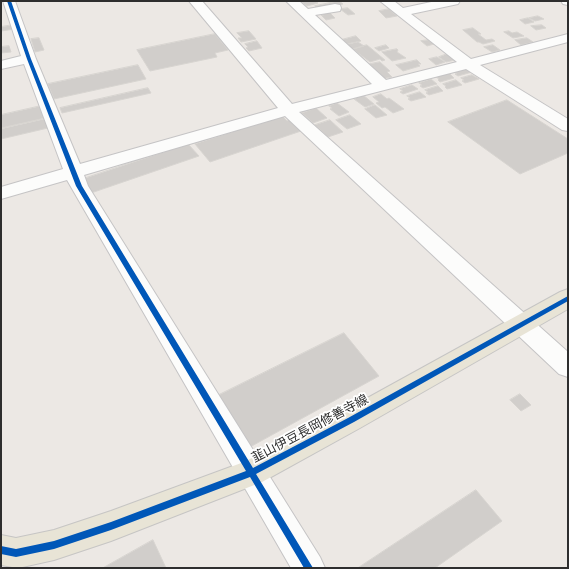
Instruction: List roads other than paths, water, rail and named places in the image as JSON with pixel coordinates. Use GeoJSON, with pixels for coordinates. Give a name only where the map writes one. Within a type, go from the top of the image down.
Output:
{"type":"FeatureCollection","features":[{"type":"Feature","properties":{"kind":"main road","name":"韮山伊豆長岡修善寺線"},"geometry":{"type":"LineString","coordinates":[[1,550],[16,553],[54,545],[111,526],[252,472],[351,420],[568,298]]}},
{"type":"Feature","properties":{"kind":"street"},"geometry":{"type":"LineString","coordinates":[[9,1],[29,59],[72,172],[79,186],[309,568]]}},
{"type":"Feature","properties":{"kind":"street"},"geometry":{"type":"LineString","coordinates":[[196,1],[288,110],[568,367]]}},
{"type":"Feature","properties":{"kind":"street"},"geometry":{"type":"LineString","coordinates":[[292,1],[382,85]]}},
{"type":"Feature","properties":{"kind":"street"},"geometry":{"type":"LineString","coordinates":[[386,1],[467,63],[568,126]]}},
{"type":"Feature","properties":{"kind":"street"},"geometry":{"type":"LineString","coordinates":[[402,12],[454,1]]}},
{"type":"Feature","properties":{"kind":"street"},"geometry":{"type":"LineString","coordinates":[[305,14],[335,8]]}},
{"type":"Feature","properties":{"kind":"street"},"geometry":{"type":"LineString","coordinates":[[1,193],[288,110],[568,38]]}},
{"type":"Feature","properties":{"kind":"street"},"geometry":{"type":"LineString","coordinates":[[1,65],[29,59]]}}]}
